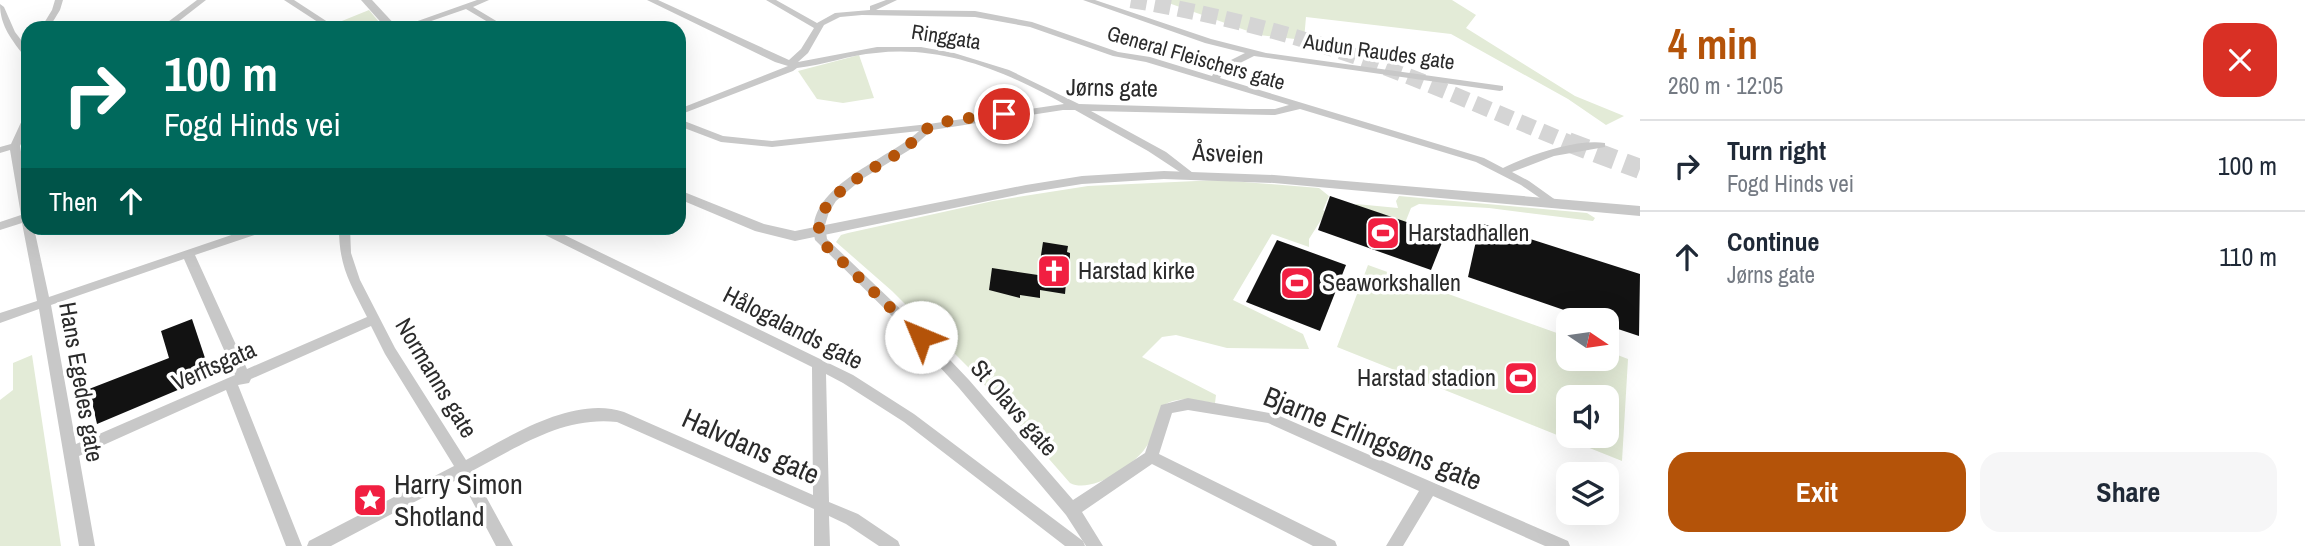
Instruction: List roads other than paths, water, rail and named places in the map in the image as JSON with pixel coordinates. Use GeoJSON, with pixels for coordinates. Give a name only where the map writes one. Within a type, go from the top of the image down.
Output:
{"type":"FeatureCollection","features":[{"type":"Feature","properties":{"kind":"street"},"geometry":{"type":"LineString","coordinates":[[49,21],[59,0]]}},
{"type":"Feature","properties":{"kind":"street"},"geometry":{"type":"LineString","coordinates":[[174,21],[202,0]]}},
{"type":"Feature","properties":{"kind":"street"},"geometry":{"type":"LineString","coordinates":[[288,0],[321,21]]}},
{"type":"Feature","properties":{"kind":"street"},"geometry":{"type":"LineString","coordinates":[[366,0],[386,21]]}},
{"type":"Feature","properties":{"kind":"street"},"geometry":{"type":"LineString","coordinates":[[422,21],[485,0]]}},
{"type":"Feature","properties":{"kind":"street"},"geometry":{"type":"LineString","coordinates":[[651,0],[792,64],[805,51],[818,27],[770,0]]}},
{"type":"Feature","properties":{"kind":"street"},"geometry":{"type":"LineString","coordinates":[[862,12],[893,0]]}},
{"type":"Feature","properties":{"kind":"street","name":"Audun Raudes gate"},"geometry":{"type":"LineString","coordinates":[[1087,0],[1208,41],[1253,53],[1500,88]]}},
{"type":"Feature","properties":{"kind":"street"},"geometry":{"type":"LineString","coordinates":[[466,6],[492,21]]}},
{"type":"Feature","properties":{"kind":"street"},"geometry":{"type":"LineString","coordinates":[[0,7],[11,32],[21,46]]}},
{"type":"Feature","properties":{"kind":"street","name":"General Fleischers gate"},"geometry":{"type":"LineString","coordinates":[[818,27],[838,15],[862,12],[959,13],[1019,22],[1116,54],[1215,79],[1441,148],[1505,172],[1553,203]]}},
{"type":"Feature","properties":{"kind":"street","name":"Ringgata"},"geometry":{"type":"LineString","coordinates":[[686,109],[790,69],[792,64],[873,50],[908,49],[946,53],[989,63],[1076,106],[1166,157],[1189,174]]}},
{"type":"Feature","properties":{"kind":"street"},"geometry":{"type":"LineString","coordinates":[[1215,79],[1220,69],[1253,53]]}},
{"type":"Feature","properties":{"kind":"street","name":"Jørns gate"},"geometry":{"type":"LineString","coordinates":[[686,125],[722,139],[772,144],[929,127],[1076,106],[1250,113],[1275,112],[1298,106]]}},
{"type":"Feature","properties":{"kind":"street"},"geometry":{"type":"LineString","coordinates":[[686,197],[776,233],[795,236],[818,232],[823,212],[853,179],[901,151],[929,127]]}},
{"type":"Feature","properties":{"kind":"street"},"geometry":{"type":"LineString","coordinates":[[0,150],[15,146],[21,133]]}},
{"type":"Feature","properties":{"kind":"street"},"geometry":{"type":"LineString","coordinates":[[1505,172],[1539,157],[1564,150],[1601,145]]}},
{"type":"Feature","properties":{"kind":"street","name":"Hans Egedes gate"},"geometry":{"type":"LineString","coordinates":[[15,146],[21,184]]}},
{"type":"Feature","properties":{"kind":"street","name":"Åsveien"},"geometry":{"type":"LineString","coordinates":[[818,232],[1054,184],[1189,174],[1637,212]]}},
{"type":"Feature","properties":{"kind":"street"},"geometry":{"type":"LineString","coordinates":[[0,226],[21,223]]}},
{"type":"Feature","properties":{"kind":"street","name":"St Olavs gate"},"geometry":{"type":"LineString","coordinates":[[818,232],[827,247],[940,357],[1072,510]]}},
{"type":"Feature","properties":{"kind":"street","name":"Hans Egedes gate"},"geometry":{"type":"LineString","coordinates":[[30,235],[87,546]]}},
{"type":"Feature","properties":{"kind":"street"},"geometry":{"type":"LineString","coordinates":[[0,318],[242,235]]}},
{"type":"Feature","properties":{"kind":"street","name":"Normanns gate"},"geometry":{"type":"LineString","coordinates":[[345,235],[347,264],[374,319],[505,546]]}},
{"type":"Feature","properties":{"kind":"street","name":"Hålogalands gate"},"geometry":{"type":"LineString","coordinates":[[555,235],[848,379],[909,418],[1077,546]]}},
{"type":"Feature","properties":{"kind":"street"},"geometry":{"type":"LineString","coordinates":[[188,254],[237,382],[294,546]]}},
{"type":"Feature","properties":{"kind":"street","name":"Verftsgata"},"geometry":{"type":"LineString","coordinates":[[71,453],[237,382],[374,319]]}},
{"type":"Feature","properties":{"kind":"street"},"geometry":{"type":"LineString","coordinates":[[819,366],[822,546]]}},
{"type":"Feature","properties":{"kind":"street","name":"Bjarne Erlingsøns gate"},"geometry":{"type":"LineString","coordinates":[[1151,457],[1166,409],[1188,404],[1270,418],[1562,546]]}},
{"type":"Feature","properties":{"kind":"street","name":"Halvdans gate"},"geometry":{"type":"LineString","coordinates":[[319,545],[535,431],[568,417],[597,413],[619,416],[852,519],[892,546]]}},
{"type":"Feature","properties":{"kind":"street"},"geometry":{"type":"LineString","coordinates":[[1095,546],[1072,510],[1151,457],[1329,546]]}},
{"type":"Feature","properties":{"kind":"street"},"geometry":{"type":"LineString","coordinates":[[1394,546],[1430,488]]}},
{"type":"Feature","properties":{"kind":"tunnel"},"geometry":{"type":"LineString","coordinates":[[1131,0],[1254,26],[1314,43],[1424,82],[1572,144]]}},
{"type":"Feature","properties":{"kind":"tunnel"},"geometry":{"type":"LineString","coordinates":[[1568,142],[1640,169]]}},
{"type":"Feature","properties":{"kind":"place","name":"Harstadhallen"},"geometry":{"type":"Point","coordinates":[1383,233]}},
{"type":"Feature","properties":{"kind":"place","name":"Harstad kirke"},"geometry":{"type":"Point","coordinates":[1054,271]}},
{"type":"Feature","properties":{"kind":"place","name":"Seaworkshallen"},"geometry":{"type":"Point","coordinates":[1297,283]}},
{"type":"Feature","properties":{"kind":"place","name":"Harstad stadion"},"geometry":{"type":"Point","coordinates":[1521,378]}},
{"type":"Feature","properties":{"kind":"place","name":"Harry Simon Shotland"},"geometry":{"type":"Point","coordinates":[370,500]}}]}
